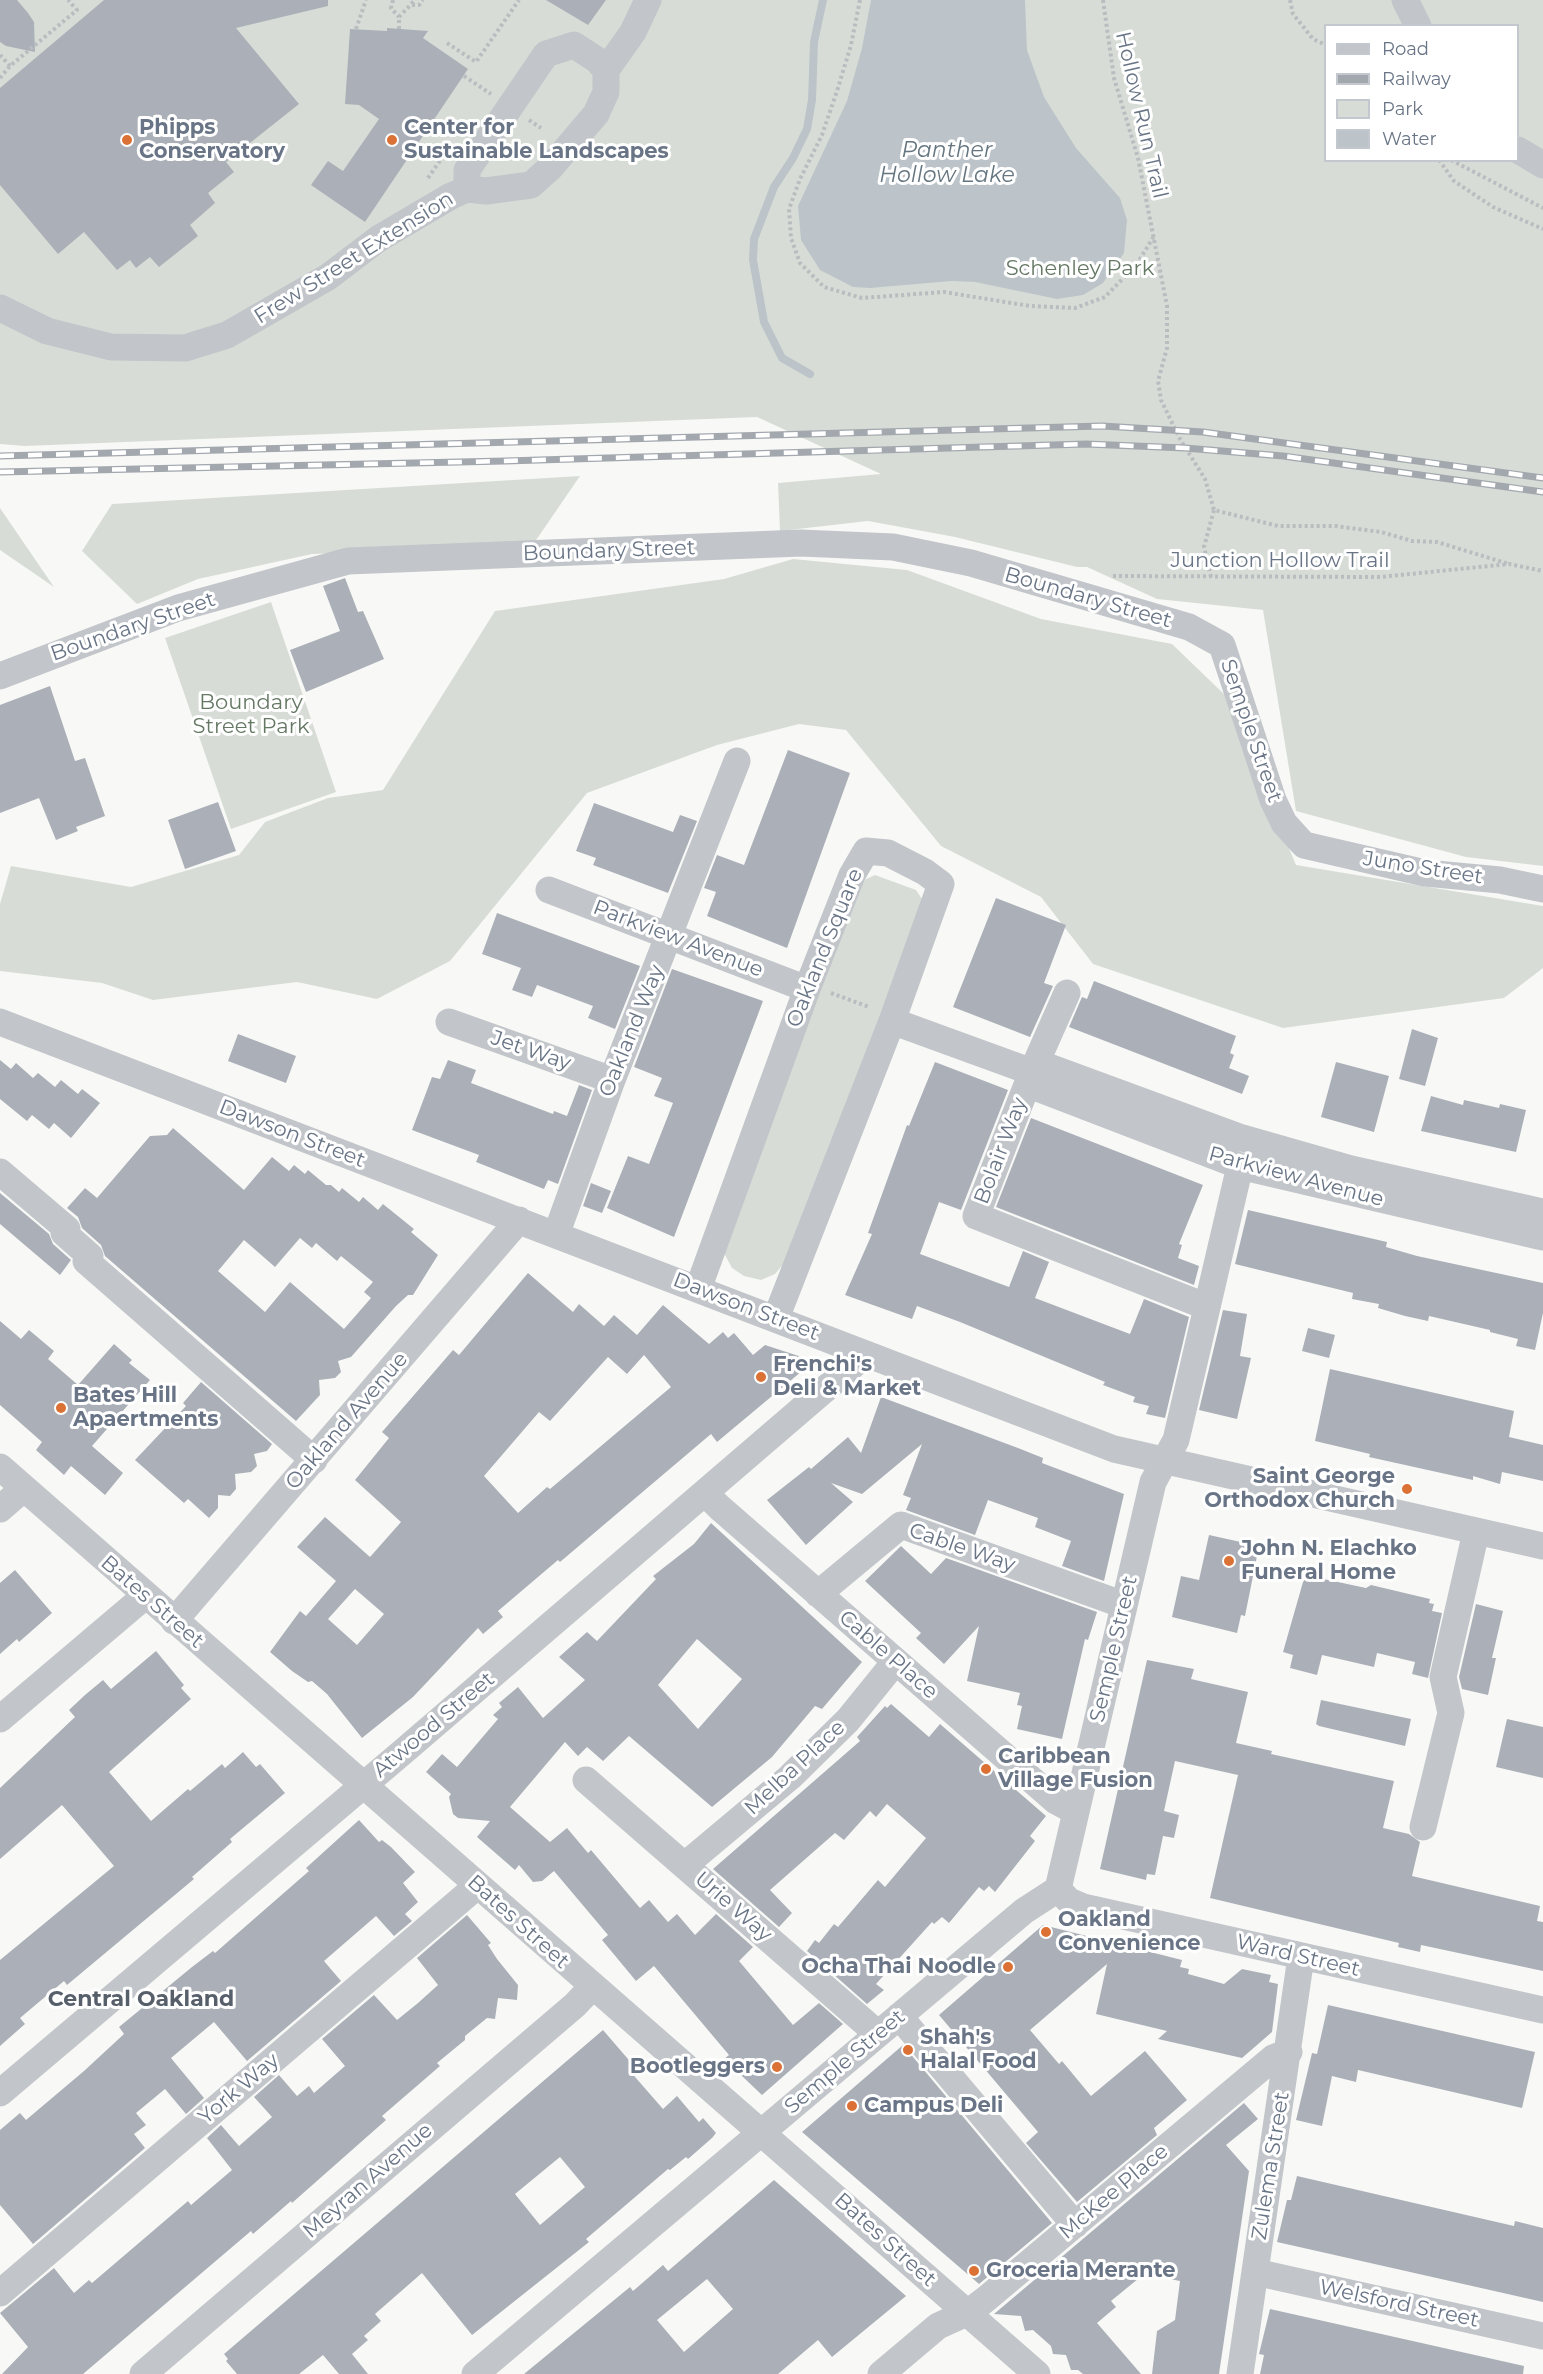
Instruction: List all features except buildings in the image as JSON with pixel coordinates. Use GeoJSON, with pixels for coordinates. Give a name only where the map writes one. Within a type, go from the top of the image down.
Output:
{"type":"FeatureCollection","features":[{"type":"Feature","properties":{"kind":"street","name":"Frew Street Extension"},"geometry":{"type":"LineString","coordinates":[[0,308],[47,331],[111,347],[185,348],[227,335],[328,277],[422,212],[467,189],[486,191],[531,185],[550,168],[596,114],[606,92],[606,70],[633,32],[648,0]]}},
{"type":"Feature","properties":{"kind":"street"},"geometry":{"type":"LineString","coordinates":[[1405,0],[1417,24]]}},
{"type":"Feature","properties":{"kind":"street"},"geometry":{"type":"LineString","coordinates":[[467,189],[467,170],[546,54],[574,45],[597,60],[606,70]]}},
{"type":"Feature","properties":{"kind":"street"},"geometry":{"type":"LineString","coordinates":[[1519,151],[1543,165]]}},
{"type":"Feature","properties":{"kind":"street","name":"Boundary Street"},"geometry":{"type":"LineString","coordinates":[[0,676],[178,608],[348,561],[801,543],[893,547],[971,563],[1189,627],[1222,645]]}},
{"type":"Feature","properties":{"kind":"street","name":"Semple Street"},"geometry":{"type":"LineString","coordinates":[[1222,645],[1273,801],[1284,823],[1304,845]]}},
{"type":"Feature","properties":{"kind":"street","name":"Oakland Way"},"geometry":{"type":"LineString","coordinates":[[556,1235],[612,1080],[737,761]]}},
{"type":"Feature","properties":{"kind":"street","name":"Juno Street"},"geometry":{"type":"LineString","coordinates":[[1304,845],[1425,873],[1500,880],[1543,889]]}},
{"type":"Feature","properties":{"kind":"street","name":"Oakland Square"},"geometry":{"type":"LineString","coordinates":[[698,1289],[814,989],[852,875],[866,851],[888,853],[925,872],[941,884],[881,1014],[776,1318]]}},
{"type":"Feature","properties":{"kind":"street","name":"Parkview Avenue"},"geometry":{"type":"LineString","coordinates":[[549,890],[814,989]]}},
{"type":"Feature","properties":{"kind":"street","name":"Bolair Way"},"geometry":{"type":"LineString","coordinates":[[1067,993],[1032,1072],[976,1216],[1205,1306]]}},
{"type":"Feature","properties":{"kind":"street","name":"Parkview Avenue"},"geometry":{"type":"LineString","coordinates":[[881,1014],[1032,1072],[1047,1066],[1211,1142],[1348,1180],[1492,1213],[1543,1237]]}},
{"type":"Feature","properties":{"kind":"street","name":"Dawson Street"},"geometry":{"type":"LineString","coordinates":[[0,1022],[1114,1449],[1543,1546]]}},
{"type":"Feature","properties":{"kind":"street","name":"Jet Way"},"geometry":{"type":"LineString","coordinates":[[450,1022],[612,1080]]}},
{"type":"Feature","properties":{"kind":"street","name":"Parkview Avenue"},"geometry":{"type":"LineString","coordinates":[[1211,1142],[1240,1166],[1348,1180]]}},
{"type":"Feature","properties":{"kind":"street","name":"Semple Street"},"geometry":{"type":"LineString","coordinates":[[475,2374],[1024,1911],[1058,1889],[1153,1482],[1176,1440],[1205,1306],[1240,1166]]}},
{"type":"Feature","properties":{"kind":"street"},"geometry":{"type":"LineString","coordinates":[[0,1172],[67,1229],[64,1233],[90,1256],[86,1261],[314,1460]]}},
{"type":"Feature","properties":{"kind":"street","name":"Parkview Avenue"},"geometry":{"type":"LineString","coordinates":[[1492,1213],[1543,1212]]}},
{"type":"Feature","properties":{"kind":"street","name":"Oakland Avenue"},"geometry":{"type":"LineString","coordinates":[[174,1621],[519,1220]]}},
{"type":"Feature","properties":{"kind":"street","name":"Atwood Street"},"geometry":{"type":"LineString","coordinates":[[0,2093],[866,1354]]}},
{"type":"Feature","properties":{"kind":"street","name":"Bates Street"},"geometry":{"type":"LineString","coordinates":[[0,1467],[145,1596],[364,1784],[592,1987],[969,2312],[1037,2374]]}},
{"type":"Feature","properties":{"kind":"street"},"geometry":{"type":"LineString","coordinates":[[0,1509],[24,1488]]}},
{"type":"Feature","properties":{"kind":"street","name":"Cable Place"},"geometry":{"type":"LineString","coordinates":[[705,1492],[895,1662],[1056,1801],[1076,1812]]}},
{"type":"Feature","properties":{"kind":"street","name":"Cable Way"},"geometry":{"type":"LineString","coordinates":[[818,1594],[901,1525],[1124,1605]]}},
{"type":"Feature","properties":{"kind":"street"},"geometry":{"type":"LineString","coordinates":[[1423,1827],[1451,1713],[1443,1677],[1476,1532]]}},
{"type":"Feature","properties":{"kind":"street"},"geometry":{"type":"LineString","coordinates":[[0,1719],[145,1596]]}},
{"type":"Feature","properties":{"kind":"street","name":"Melba Place"},"geometry":{"type":"LineString","coordinates":[[685,1865],[790,1777],[848,1720],[895,1662]]}},
{"type":"Feature","properties":{"kind":"street","name":"Urie Way"},"geometry":{"type":"LineString","coordinates":[[586,1780],[878,2034]]}},
{"type":"Feature","properties":{"kind":"street","name":"York Way"},"geometry":{"type":"LineString","coordinates":[[0,2293],[477,1886]]}},
{"type":"Feature","properties":{"kind":"street","name":"Ward Street"},"geometry":{"type":"LineString","coordinates":[[1058,1889],[1069,1900],[1083,1907],[1543,2010]]}},
{"type":"Feature","properties":{"kind":"street","name":"Zulema Street"},"geometry":{"type":"LineString","coordinates":[[1240,2374],[1289,2052],[1301,1957]]}},
{"type":"Feature","properties":{"kind":"street","name":"Meyran Avenue"},"geometry":{"type":"LineString","coordinates":[[143,2374],[575,2005],[592,1987]]}},
{"type":"Feature","properties":{"kind":"street"},"geometry":{"type":"LineString","coordinates":[[900,2016],[1075,2225]]}},
{"type":"Feature","properties":{"kind":"street","name":"McKee Place"},"geometry":{"type":"LineString","coordinates":[[881,2374],[938,2326],[969,2312],[1273,2058],[1289,2052]]}},
{"type":"Feature","properties":{"kind":"street","name":"Welsford Street"},"geometry":{"type":"LineString","coordinates":[[1255,2272],[1543,2336]]}},
{"type":"Feature","properties":{"kind":"path"},"geometry":{"type":"LineString","coordinates":[[0,78],[10,66],[77,10],[69,0]]}},
{"type":"Feature","properties":{"kind":"path"},"geometry":{"type":"LineString","coordinates":[[356,29],[366,0]]}},
{"type":"Feature","properties":{"kind":"path"},"geometry":{"type":"LineString","coordinates":[[393,0],[391,8],[399,17],[399,28]]}},
{"type":"Feature","properties":{"kind":"path"},"geometry":{"type":"LineString","coordinates":[[399,17],[413,2],[419,5],[423,0]]}},
{"type":"Feature","properties":{"kind":"path"},"geometry":{"type":"LineString","coordinates":[[447,43],[476,62],[519,0]]}},
{"type":"Feature","properties":{"kind":"path"},"geometry":{"type":"LineString","coordinates":[[860,0],[851,45],[822,135],[800,179],[789,208],[791,238],[800,263],[824,286],[862,298],[944,292],[1030,306],[1075,308],[1105,297],[1137,264],[1154,236]]}},
{"type":"Feature","properties":{"kind":"path","name":"Hollow Run Trail"},"geometry":{"type":"LineString","coordinates":[[1103,0],[1114,78],[1138,158],[1154,236],[1168,328],[1167,348],[1158,381],[1161,400],[1180,440],[1205,479],[1214,510]]}},
{"type":"Feature","properties":{"kind":"path"},"geometry":{"type":"LineString","coordinates":[[1290,0],[1293,14],[1313,39],[1324,44]]}},
{"type":"Feature","properties":{"kind":"path"},"geometry":{"type":"LineString","coordinates":[[0,55],[10,66]]}},
{"type":"Feature","properties":{"kind":"path"},"geometry":{"type":"LineString","coordinates":[[1440,162],[1454,181],[1493,207],[1543,229]]}},
{"type":"Feature","properties":{"kind":"path"},"geometry":{"type":"LineString","coordinates":[[1455,162],[1543,208]]}},
{"type":"Feature","properties":{"kind":"path"},"geometry":{"type":"LineString","coordinates":[[1212,577],[1204,547],[1214,510],[1278,526],[1335,526],[1380,532],[1412,541],[1437,542],[1509,564]]}},
{"type":"Feature","properties":{"kind":"path","name":"Junction Hollow Trail"},"geometry":{"type":"LineString","coordinates":[[1108,576],[1380,577],[1509,564],[1543,571]]}},
{"type":"Feature","properties":{"kind":"path"},"geometry":{"type":"LineString","coordinates":[[814,989],[881,1014]]}},
{"type":"Feature","properties":{"kind":"green space","name":"Schenley Park"},"geometry":{"type":"Polygon","coordinates":[[[0,0],[1543,0],[1543,866],[1466,857],[1296,811],[1263,610],[1157,599],[1087,567],[1077,567],[955,537],[868,521],[780,531],[778,483],[881,474],[757,417],[25,446],[0,444],[0,0]]]}},
{"type":"Feature","properties":{"kind":"green space"},"geometry":{"type":"Polygon","coordinates":[[[580,476],[532,546],[312,554],[198,579],[137,604],[82,551],[112,504],[580,476]]]}},
{"type":"Feature","properties":{"kind":"green space"},"geometry":{"type":"Polygon","coordinates":[[[0,508],[54,587],[0,550],[0,508]]]}},
{"type":"Feature","properties":{"kind":"green space"},"geometry":{"type":"Polygon","coordinates":[[[793,559],[907,570],[1041,619],[1172,644],[1225,695],[1296,865],[1543,906],[1543,968],[1504,998],[1283,1028],[1093,964],[1041,897],[941,846],[846,730],[799,724],[717,745],[587,793],[450,961],[377,999],[297,982],[153,1000],[102,983],[0,971],[0,904],[11,866],[131,887],[239,855],[265,822],[328,798],[383,790],[495,611],[724,579],[793,559]]]}},
{"type":"Feature","properties":{"kind":"green space","name":"Boundary Street Park"},"geometry":{"type":"Polygon","coordinates":[[[271,602],[336,792],[231,829],[165,638],[271,602]]]}},
{"type":"Feature","properties":{"kind":"green space"},"geometry":{"type":"Polygon","coordinates":[[[875,875],[916,890],[922,899],[919,914],[786,1261],[775,1274],[761,1280],[744,1276],[732,1268],[724,1253],[725,1233],[864,880],[875,875]]]}},
{"type":"Feature","properties":{"kind":"water","name":"Panther Hollow Lake"},"geometry":{"type":"Polygon","coordinates":[[[871,0],[1025,0],[1027,50],[1044,97],[1076,148],[1120,198],[1127,220],[1124,253],[1103,283],[1083,295],[1057,299],[975,282],[952,281],[870,288],[853,287],[820,270],[801,240],[798,206],[847,101],[862,48],[871,0]]]}},
{"type":"Feature","properties":{"kind":"waterway"},"geometry":{"type":"LineString","coordinates":[[810,374],[782,358],[764,322],[753,260],[754,239],[774,187],[793,158],[807,129],[812,100],[814,42],[823,0]]}},
{"type":"Feature","properties":{"kind":"railway"},"geometry":{"type":"LineString","coordinates":[[0,456],[1102,426],[1203,432],[1543,478]]}},
{"type":"Feature","properties":{"kind":"railway"},"geometry":{"type":"LineString","coordinates":[[0,472],[505,461],[1086,444],[1185,448],[1283,456],[1543,492]]}},
{"type":"Feature","properties":{"kind":"place","name":"Phipps Conservatory"},"geometry":{"type":"Point","coordinates":[127,140]}},
{"type":"Feature","properties":{"kind":"place","name":"Center for Sustainable Landscapes"},"geometry":{"type":"Point","coordinates":[392,140]}},
{"type":"Feature","properties":{"kind":"place","name":"Frenchi's Deli & Market"},"geometry":{"type":"Point","coordinates":[761,1377]}},
{"type":"Feature","properties":{"kind":"place","name":"Bates Hill Apaertments"},"geometry":{"type":"Point","coordinates":[61,1408]}},
{"type":"Feature","properties":{"kind":"place","name":"Saint George Orthodox Church"},"geometry":{"type":"Point","coordinates":[1407,1489]}},
{"type":"Feature","properties":{"kind":"place","name":"John N. Elachko Funeral Home"},"geometry":{"type":"Point","coordinates":[1229,1561]}},
{"type":"Feature","properties":{"kind":"place","name":"Caribbean Village Fusion"},"geometry":{"type":"Point","coordinates":[986,1769]}},
{"type":"Feature","properties":{"kind":"place","name":"Oakland Convenience"},"geometry":{"type":"Point","coordinates":[1046,1932]}},
{"type":"Feature","properties":{"kind":"place","name":"Ocha Thai Noodle"},"geometry":{"type":"Point","coordinates":[1008,1967]}},
{"type":"Feature","properties":{"kind":"place","name":"Shah's Halal Food"},"geometry":{"type":"Point","coordinates":[908,2050]}},
{"type":"Feature","properties":{"kind":"place","name":"Bootleggers"},"geometry":{"type":"Point","coordinates":[777,2067]}},
{"type":"Feature","properties":{"kind":"place","name":"Campus Deli"},"geometry":{"type":"Point","coordinates":[852,2106]}},
{"type":"Feature","properties":{"kind":"place","name":"Groceria Merante"},"geometry":{"type":"Point","coordinates":[974,2271]}},
{"type":"Feature","properties":{"kind":"district","name":"Central Oakland"},"geometry":{"type":"Point","coordinates":[141,2000]}}]}
